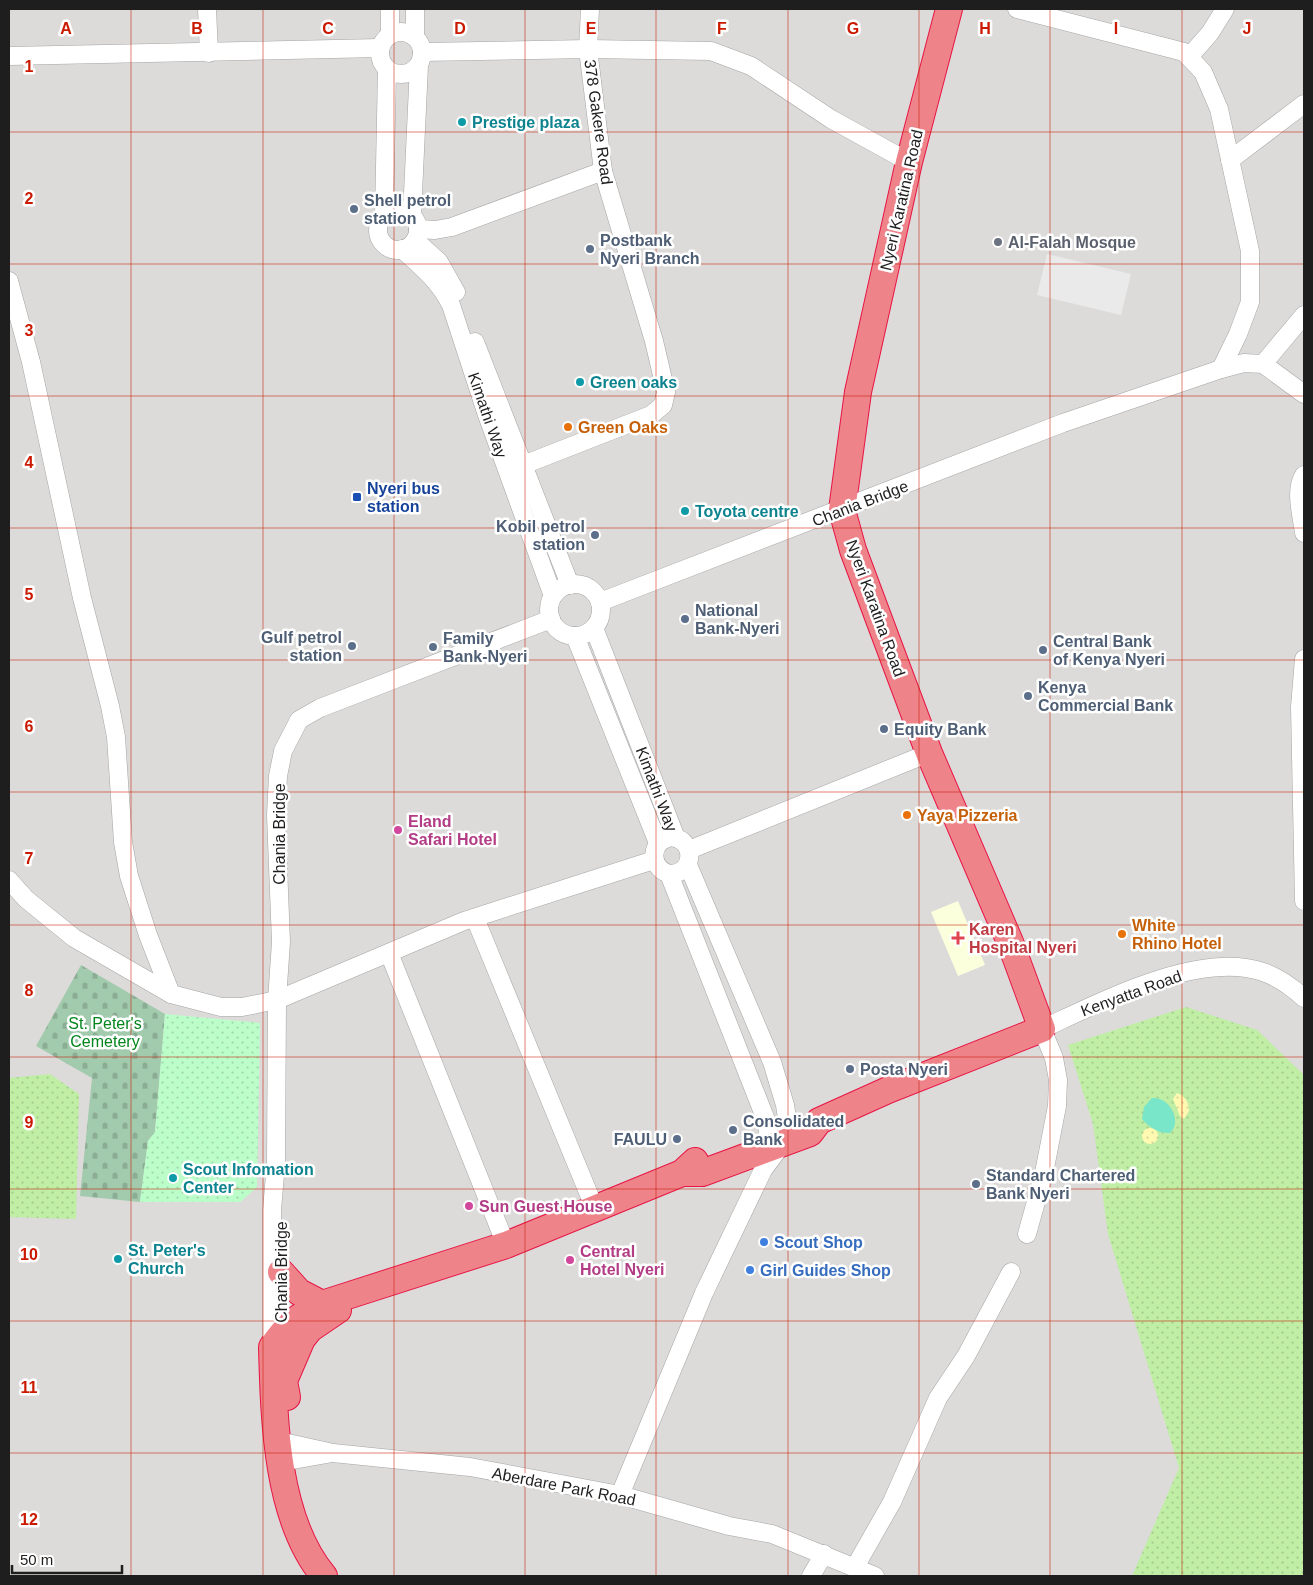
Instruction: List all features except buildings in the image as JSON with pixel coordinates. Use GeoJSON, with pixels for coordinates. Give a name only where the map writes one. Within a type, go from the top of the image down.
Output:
{"type":"FeatureCollection","features":[{"type":"Feature","properties":{"kind":"highway","name":"Nyeri Karatina Road"},"geometry":{"type":"LineString","coordinates":[[948,9],[909,162],[858,392],[842,510],[853,550],[929,754],[1010,942],[1042,1029]]}},
{"type":"Feature","properties":{"kind":"highway"},"geometry":{"type":"LineString","coordinates":[[342,1576],[331,1566],[319,1549],[286,1451],[276,1340],[302,1313],[322,1304],[506,1246],[682,1173],[702,1173],[774,1143],[810,1133],[819,1121],[888,1090],[1042,1029]]}},
{"type":"Feature","properties":{"kind":"highway"},"geometry":{"type":"LineString","coordinates":[[280,1272],[299,1292],[322,1304]]}},
{"type":"Feature","properties":{"kind":"highway"},"geometry":{"type":"LineString","coordinates":[[324,1576],[309,1556],[289,1510],[284,1381],[296,1352],[310,1329],[380,1287]]}},
{"type":"Feature","properties":{"kind":"street"},"geometry":{"type":"LineString","coordinates":[[208,9],[209,54]]}},
{"type":"Feature","properties":{"kind":"street"},"geometry":{"type":"LineString","coordinates":[[390,9],[382,63],[387,69],[400,74],[408,74],[419,51]]}},
{"type":"Feature","properties":{"kind":"street"},"geometry":{"type":"LineString","coordinates":[[412,233],[419,51],[415,9]]}},
{"type":"Feature","properties":{"kind":"street","name":"378 Gakere Road"},"geometry":{"type":"LineString","coordinates":[[523,465],[651,415],[663,405],[666,392],[654,341],[603,171],[588,50],[590,9]]}},
{"type":"Feature","properties":{"kind":"street"},"geometry":{"type":"LineString","coordinates":[[1017,9],[1184,52],[1202,72],[1219,109],[1250,251],[1250,302],[1238,334],[1221,369]]}},
{"type":"Feature","properties":{"kind":"street"},"geometry":{"type":"LineString","coordinates":[[1189,57],[1210,32],[1225,9]]}},
{"type":"Feature","properties":{"kind":"street"},"geometry":{"type":"LineString","coordinates":[[9,56],[209,54],[385,42],[403,32],[419,51]]}},
{"type":"Feature","properties":{"kind":"street"},"geometry":{"type":"LineString","coordinates":[[419,51],[711,51],[734,58],[750,66],[831,119],[909,162]]}},
{"type":"Feature","properties":{"kind":"street"},"geometry":{"type":"LineString","coordinates":[[387,69],[384,216],[378,231],[380,238],[390,248],[412,233],[452,227],[603,171]]}},
{"type":"Feature","properties":{"kind":"street"},"geometry":{"type":"LineString","coordinates":[[1230,160],[1304,104]]}},
{"type":"Feature","properties":{"kind":"street"},"geometry":{"type":"LineString","coordinates":[[384,216],[391,211],[401,210],[412,233]]}},
{"type":"Feature","properties":{"kind":"street","name":"Kimathi Way"},"geometry":{"type":"LineString","coordinates":[[412,233],[439,262],[455,291],[570,584]]}},
{"type":"Feature","properties":{"kind":"street","name":"Kimathi Way"},"geometry":{"type":"LineString","coordinates":[[412,233],[430,274],[443,289],[451,305],[487,415],[553,596]]}},
{"type":"Feature","properties":{"kind":"street"},"geometry":{"type":"LineString","coordinates":[[9,284],[31,362],[82,598],[110,706],[116,738],[123,842],[129,876],[148,935],[171,994]]}},
{"type":"Feature","properties":{"kind":"street"},"geometry":{"type":"LineString","coordinates":[[1304,315],[1263,364],[1304,394]]}},
{"type":"Feature","properties":{"kind":"street","name":"Chania Bridge"},"geometry":{"type":"LineString","coordinates":[[600,602],[1063,424],[1221,369],[1244,363],[1263,364]]}},
{"type":"Feature","properties":{"kind":"street"},"geometry":{"type":"LineString","coordinates":[[1304,474],[1301,479],[1299,494],[1304,533]]}},
{"type":"Feature","properties":{"kind":"street"},"geometry":{"type":"LineString","coordinates":[[570,584],[585,586],[591,590],[600,602],[600,616],[594,628],[586,634],[575,636],[560,631],[551,619],[549,607],[553,596],[563,587],[570,584]]}},
{"type":"Feature","properties":{"kind":"street","name":"Chania Bridge"},"geometry":{"type":"LineString","coordinates":[[284,1381],[276,1340],[272,1210],[276,1164],[277,1000],[281,942],[276,814],[278,776],[284,751],[299,720],[320,708],[551,619]]}},
{"type":"Feature","properties":{"kind":"street","name":"Kimathi Way"},"geometry":{"type":"LineString","coordinates":[[594,628],[772,1062],[785,1105],[774,1143]]}},
{"type":"Feature","properties":{"kind":"street","name":"Kimathi Way"},"geometry":{"type":"LineString","coordinates":[[575,636],[656,852]]}},
{"type":"Feature","properties":{"kind":"street"},"geometry":{"type":"LineString","coordinates":[[1304,658],[1300,707],[1304,901]]}},
{"type":"Feature","properties":{"kind":"street"},"geometry":{"type":"LineString","coordinates":[[684,851],[929,754]]}},
{"type":"Feature","properties":{"kind":"street"},"geometry":{"type":"LineString","coordinates":[[9,880],[26,899],[74,938],[171,994],[220,1007],[242,1007],[277,1000],[475,918],[656,852],[667,838],[684,851]]}},
{"type":"Feature","properties":{"kind":"street"},"geometry":{"type":"LineString","coordinates":[[656,852],[662,871],[669,874],[680,873],[684,851]]}},
{"type":"Feature","properties":{"kind":"street"},"geometry":{"type":"LineString","coordinates":[[620,1495],[704,1293],[774,1143],[669,874]]}},
{"type":"Feature","properties":{"kind":"street"},"geometry":{"type":"LineString","coordinates":[[475,918],[594,1208]]}},
{"type":"Feature","properties":{"kind":"street"},"geometry":{"type":"LineString","coordinates":[[389,953],[506,1246]]}},
{"type":"Feature","properties":{"kind":"street","name":"Kenyatta Road"},"geometry":{"type":"LineString","coordinates":[[1042,1029],[1102,1001],[1178,973],[1223,967],[1240,967],[1264,972],[1294,989],[1304,998]]}},
{"type":"Feature","properties":{"kind":"street"},"geometry":{"type":"LineString","coordinates":[[1027,1234],[1044,1173],[1057,1106],[1058,1080],[1054,1058],[1042,1029]]}},
{"type":"Feature","properties":{"kind":"street","name":"Chania Bridge"},"geometry":{"type":"LineString","coordinates":[[276,1164],[281,1212],[276,1340]]}},
{"type":"Feature","properties":{"kind":"street"},"geometry":{"type":"LineString","coordinates":[[855,1567],[892,1502],[938,1398],[966,1356],[1010,1272]]}},
{"type":"Feature","properties":{"kind":"street","name":"Aberdare Park Road"},"geometry":{"type":"LineString","coordinates":[[286,1451],[332,1453],[470,1467],[620,1495],[729,1526],[772,1534],[874,1576]]}},
{"type":"Feature","properties":{"kind":"street"},"geometry":{"type":"LineString","coordinates":[[811,1576],[824,1554]]}},
{"type":"Feature","properties":{"kind":"shaded area"},"geometry":{"type":"Polygon","coordinates":[[[9,9],[1304,9],[1304,1576],[9,1576],[9,9]]]}},
{"type":"Feature","properties":{"kind":"shaded area"},"geometry":{"type":"Polygon","coordinates":[[[1047,254],[1131,274],[1121,315],[1037,295],[1047,254]]]}},
{"type":"Feature","properties":{"kind":"shaded area","name":"Karen Hospital Nyeri"},"geometry":{"type":"Polygon","coordinates":[[[958,901],[985,965],[958,976],[931,912],[958,901]]]}},
{"type":"Feature","properties":{"kind":"green space","name":"St. Peter's Cemetery"},"geometry":{"type":"Polygon","coordinates":[[[81,965],[165,1014],[155,1132],[148,1141],[140,1202],[80,1196],[92,1078],[36,1046],[81,965]]]}},
{"type":"Feature","properties":{"kind":"green space"},"geometry":{"type":"Polygon","coordinates":[[[1186,1007],[1257,1030],[1304,1075],[1304,1576],[1132,1576],[1179,1468],[1108,1234],[1093,1124],[1068,1045],[1186,1007]]]}},
{"type":"Feature","properties":{"kind":"green space"},"geometry":{"type":"Polygon","coordinates":[[[165,1014],[260,1023],[257,1187],[240,1202],[140,1202],[148,1141],[155,1132],[165,1014]]]}},
{"type":"Feature","properties":{"kind":"green space"},"geometry":{"type":"Polygon","coordinates":[[[50,1074],[79,1094],[76,1219],[9,1217],[9,1078],[50,1074]]]}},
{"type":"Feature","properties":{"kind":"green space"},"geometry":{"type":"Polygon","coordinates":[[[1152,1098],[1164,1101],[1172,1110],[1175,1122],[1174,1128],[1170,1133],[1154,1129],[1142,1119],[1144,1107],[1152,1098]]]}},
{"type":"Feature","properties":{"kind":"sand"},"geometry":{"type":"Polygon","coordinates":[[[1177,1093],[1184,1098],[1188,1105],[1189,1111],[1184,1119],[1180,1116],[1173,1099],[1177,1093]]]}},
{"type":"Feature","properties":{"kind":"sand"},"geometry":{"type":"Polygon","coordinates":[[[1150,1128],[1156,1130],[1158,1136],[1156,1142],[1150,1144],[1144,1142],[1142,1136],[1144,1130],[1150,1128]]]}},
{"type":"Feature","properties":{"kind":"place","name":"Prestige plaza"},"geometry":{"type":"Point","coordinates":[462,122]}},
{"type":"Feature","properties":{"kind":"place","name":"Shell petrol station"},"geometry":{"type":"Point","coordinates":[354,209]}},
{"type":"Feature","properties":{"kind":"place","name":"Al-Falah Mosque"},"geometry":{"type":"Point","coordinates":[998,242]}},
{"type":"Feature","properties":{"kind":"place","name":"Postbank Nyeri Branch"},"geometry":{"type":"Point","coordinates":[590,249]}},
{"type":"Feature","properties":{"kind":"place","name":"Green oaks"},"geometry":{"type":"Point","coordinates":[580,382]}},
{"type":"Feature","properties":{"kind":"place","name":"Green Oaks"},"geometry":{"type":"Point","coordinates":[568,427]}},
{"type":"Feature","properties":{"kind":"place","name":"Nyeri bus station"},"geometry":{"type":"Point","coordinates":[357,497]}},
{"type":"Feature","properties":{"kind":"place","name":"Toyota centre"},"geometry":{"type":"Point","coordinates":[685,511]}},
{"type":"Feature","properties":{"kind":"place","name":"Kobil petrol station"},"geometry":{"type":"Point","coordinates":[595,535]}},
{"type":"Feature","properties":{"kind":"place","name":"National Bank-Nyeri"},"geometry":{"type":"Point","coordinates":[685,619]}},
{"type":"Feature","properties":{"kind":"place","name":"Gulf petrol station"},"geometry":{"type":"Point","coordinates":[352,646]}},
{"type":"Feature","properties":{"kind":"place","name":"Family Bank-Nyeri"},"geometry":{"type":"Point","coordinates":[433,647]}},
{"type":"Feature","properties":{"kind":"place","name":"Central Bank of Kenya Nyeri"},"geometry":{"type":"Point","coordinates":[1043,650]}},
{"type":"Feature","properties":{"kind":"place","name":"Kenya Commercial Bank"},"geometry":{"type":"Point","coordinates":[1028,696]}},
{"type":"Feature","properties":{"kind":"place","name":"Equity Bank"},"geometry":{"type":"Point","coordinates":[884,729]}},
{"type":"Feature","properties":{"kind":"place","name":"Yaya Pizzeria"},"geometry":{"type":"Point","coordinates":[907,815]}},
{"type":"Feature","properties":{"kind":"place","name":"Eland Safari Hotel"},"geometry":{"type":"Point","coordinates":[398,830]}},
{"type":"Feature","properties":{"kind":"place","name":"White Rhino Hotel"},"geometry":{"type":"Point","coordinates":[1122,934]}},
{"type":"Feature","properties":{"kind":"place","name":"Karen Hospital Nyeri"},"geometry":{"type":"Point","coordinates":[958,938]}},
{"type":"Feature","properties":{"kind":"place","name":"Posta Nyeri"},"geometry":{"type":"Point","coordinates":[850,1069]}},
{"type":"Feature","properties":{"kind":"place","name":"Consolidated Bank"},"geometry":{"type":"Point","coordinates":[733,1130]}},
{"type":"Feature","properties":{"kind":"place","name":"FAULU"},"geometry":{"type":"Point","coordinates":[677,1139]}},
{"type":"Feature","properties":{"kind":"place","name":"Scout Infomation Center"},"geometry":{"type":"Point","coordinates":[173,1178]}},
{"type":"Feature","properties":{"kind":"place","name":"Standard Chartered Bank Nyeri"},"geometry":{"type":"Point","coordinates":[976,1184]}},
{"type":"Feature","properties":{"kind":"place","name":"Sun Guest House"},"geometry":{"type":"Point","coordinates":[469,1206]}},
{"type":"Feature","properties":{"kind":"place","name":"Scout Shop"},"geometry":{"type":"Point","coordinates":[764,1242]}},
{"type":"Feature","properties":{"kind":"place","name":"St. Peter's Church"},"geometry":{"type":"Point","coordinates":[118,1259]}},
{"type":"Feature","properties":{"kind":"place","name":"Central Hotel Nyeri"},"geometry":{"type":"Point","coordinates":[570,1260]}},
{"type":"Feature","properties":{"kind":"place","name":"Girl Guides Shop"},"geometry":{"type":"Point","coordinates":[750,1270]}}]}
